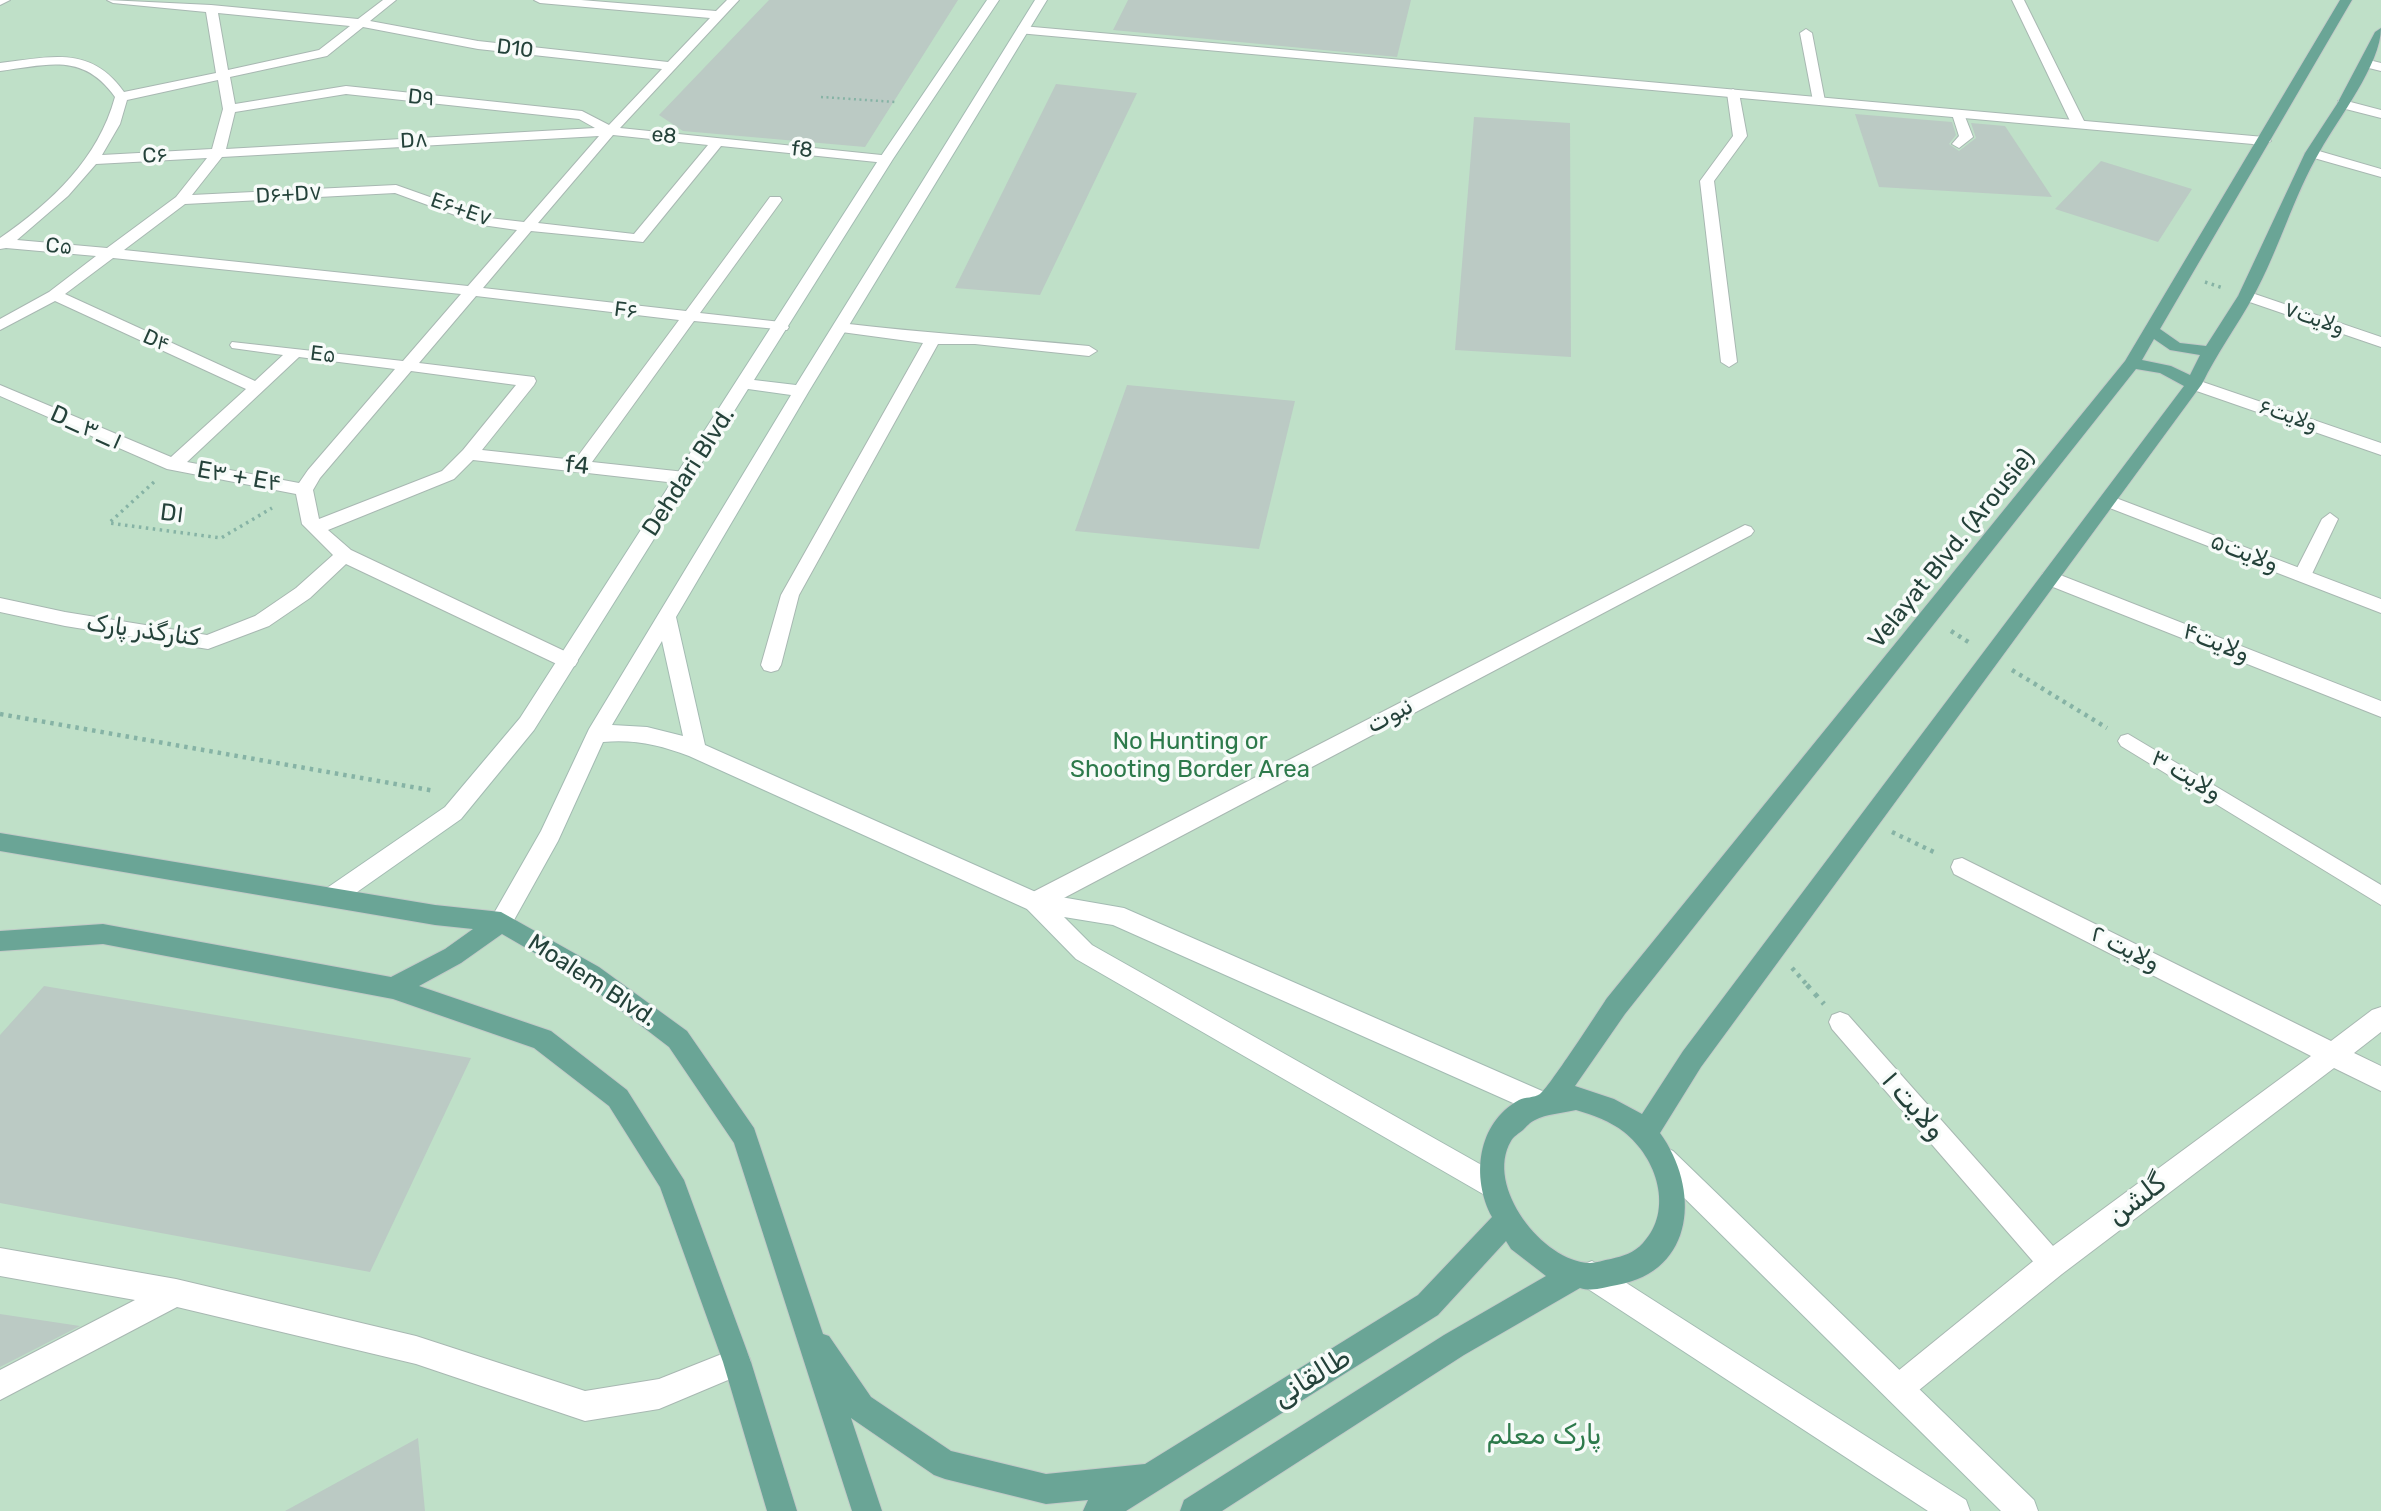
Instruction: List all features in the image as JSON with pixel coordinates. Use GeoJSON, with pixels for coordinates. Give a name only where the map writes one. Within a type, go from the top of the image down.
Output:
{"type":"FeatureCollection","features":[{"type":"Feature","properties":{"kind":"main road","name":"Velayat Blvd. (Arousie)"},"geometry":{"type":"LineString","coordinates":[[1546,1101],[1616,1006],[2132,363],[2346,0]]}},
{"type":"Feature","properties":{"kind":"main road"},"geometry":{"type":"LineString","coordinates":[[1645,1133],[1692,1059],[2194,384],[2210,351],[2246,296],[2312,153],[2343,104],[2373,65],[2381,32]]}},
{"type":"Feature","properties":{"kind":"main road"},"geometry":{"type":"LineString","coordinates":[[2151,330],[2176,346],[2210,351]]}},
{"type":"Feature","properties":{"kind":"main road"},"geometry":{"type":"LineString","coordinates":[[2132,363],[2165,369],[2194,384]]}},
{"type":"Feature","properties":{"kind":"main road","name":"Moalem Blvd."},"geometry":{"type":"LineString","coordinates":[[0,842],[501,922],[591,974],[678,1039],[745,1137],[805,1328],[867,1511]]}},
{"type":"Feature","properties":{"kind":"main road"},"geometry":{"type":"LineString","coordinates":[[393,988],[453,956],[501,922]]}},
{"type":"Feature","properties":{"kind":"main road"},"geometry":{"type":"LineString","coordinates":[[0,941],[103,934],[393,988],[542,1039],[618,1098],[671,1180],[737,1362],[782,1511]]}},
{"type":"Feature","properties":{"kind":"main road"},"geometry":{"type":"LineString","coordinates":[[1576,1098],[1601,1105],[1624,1116],[1645,1133],[1664,1160],[1673,1189],[1673,1216],[1664,1242],[1646,1262],[1621,1273],[1585,1274],[1566,1271],[1543,1259],[1522,1243],[1506,1222],[1492,1185],[1491,1166],[1496,1141],[1510,1122],[1529,1107],[1546,1101],[1576,1098]]}},
{"type":"Feature","properties":{"kind":"main road","name":"طالقانی"},"geometry":{"type":"LineString","coordinates":[[1098,1511],[1428,1305],[1506,1222]]}},
{"type":"Feature","properties":{"kind":"main road","name":"طالقانی"},"geometry":{"type":"LineString","coordinates":[[1195,1511],[1454,1345],[1585,1274]]}},
{"type":"Feature","properties":{"kind":"main road"},"geometry":{"type":"LineString","coordinates":[[805,1328],[861,1407],[945,1464],[1046,1489],[1152,1478]]}},
{"type":"Feature","properties":{"kind":"street","name":"D10"},"geometry":{"type":"LineString","coordinates":[[113,0],[360,23],[478,45],[671,66]]}},
{"type":"Feature","properties":{"kind":"street"},"geometry":{"type":"LineString","coordinates":[[0,325],[54,295],[115,252],[181,200],[218,153],[229,109],[211,8],[224,0]]}},
{"type":"Feature","properties":{"kind":"street"},"geometry":{"type":"LineString","coordinates":[[121,97],[323,53],[390,0]]}},
{"type":"Feature","properties":{"kind":"street"},"geometry":{"type":"LineString","coordinates":[[540,0],[719,15]]}},
{"type":"Feature","properties":{"kind":"street"},"geometry":{"type":"LineString","coordinates":[[568,662],[344,555],[311,524],[304,489],[610,131],[733,0]]}},
{"type":"Feature","properties":{"kind":"street","name":"Dehdari Blvd."},"geometry":{"type":"LineString","coordinates":[[332,897],[453,813],[527,724],[782,327],[886,159],[993,0]]}},
{"type":"Feature","properties":{"kind":"street"},"geometry":{"type":"LineString","coordinates":[[501,922],[550,835],[596,735],[800,391],[1041,0]]}},
{"type":"Feature","properties":{"kind":"street"},"geometry":{"type":"LineString","coordinates":[[2018,0],[2078,123]]}},
{"type":"Feature","properties":{"kind":"street"},"geometry":{"type":"LineString","coordinates":[[1022,30],[2264,141]]}},
{"type":"Feature","properties":{"kind":"street"},"geometry":{"type":"LineString","coordinates":[[1806,33],[1819,101]]}},
{"type":"Feature","properties":{"kind":"street"},"geometry":{"type":"LineString","coordinates":[[0,67],[42,63],[86,64],[107,78],[121,97]]}},
{"type":"Feature","properties":{"kind":"street","name":"D۹"},"geometry":{"type":"LineString","coordinates":[[229,109],[346,90],[582,116],[610,131]]}},
{"type":"Feature","properties":{"kind":"street"},"geometry":{"type":"LineString","coordinates":[[1729,362],[1707,181],[1740,136],[1733,93]]}},
{"type":"Feature","properties":{"kind":"street"},"geometry":{"type":"LineString","coordinates":[[2,244],[57,197],[93,160],[113,127],[121,97]]}},
{"type":"Feature","properties":{"kind":"street"},"geometry":{"type":"LineString","coordinates":[[2343,104],[2381,114]]}},
{"type":"Feature","properties":{"kind":"street"},"geometry":{"type":"LineString","coordinates":[[1958,114],[1966,137],[1959,144]]}},
{"type":"Feature","properties":{"kind":"street","name":"e8"},"geometry":{"type":"LineString","coordinates":[[610,131],[718,141]]}},
{"type":"Feature","properties":{"kind":"street","name":"D۸"},"geometry":{"type":"LineString","coordinates":[[218,153],[610,131]]}},
{"type":"Feature","properties":{"kind":"street","name":"f8"},"geometry":{"type":"LineString","coordinates":[[718,141],[886,159]]}},
{"type":"Feature","properties":{"kind":"street","name":"E۶+E۷"},"geometry":{"type":"LineString","coordinates":[[397,189],[487,222],[638,239],[718,141]]}},
{"type":"Feature","properties":{"kind":"street","name":"C۶"},"geometry":{"type":"LineString","coordinates":[[93,160],[218,153]]}},
{"type":"Feature","properties":{"kind":"street"},"geometry":{"type":"LineString","coordinates":[[2312,153],[2381,173]]}},
{"type":"Feature","properties":{"kind":"street","name":"D۶+D۷"},"geometry":{"type":"LineString","coordinates":[[181,200],[397,189]]}},
{"type":"Feature","properties":{"kind":"street"},"geometry":{"type":"LineString","coordinates":[[580,466],[775,200]]}},
{"type":"Feature","properties":{"kind":"street","name":"C۵"},"geometry":{"type":"LineString","coordinates":[[2,244],[115,252],[472,292]]}},
{"type":"Feature","properties":{"kind":"street","name":"F۶"},"geometry":{"type":"LineString","coordinates":[[472,292],[782,327]]}},
{"type":"Feature","properties":{"kind":"street","name":"D۴"},"geometry":{"type":"LineString","coordinates":[[54,295],[257,388]]}},
{"type":"Feature","properties":{"kind":"street","name":"ولایت۷"},"geometry":{"type":"LineString","coordinates":[[2246,296],[2381,342]]}},
{"type":"Feature","properties":{"kind":"street"},"geometry":{"type":"LineString","coordinates":[[840,328],[933,339],[975,339],[1089,351]]}},
{"type":"Feature","properties":{"kind":"street"},"geometry":{"type":"LineString","coordinates":[[771,665],[790,595],[933,339]]}},
{"type":"Feature","properties":{"kind":"street","name":"E۵"},"geometry":{"type":"LineString","coordinates":[[238,345],[528,381],[469,454]]}},
{"type":"Feature","properties":{"kind":"street"},"geometry":{"type":"LineString","coordinates":[[173,466],[296,352]]}},
{"type":"Feature","properties":{"kind":"street"},"geometry":{"type":"LineString","coordinates":[[745,384],[800,391]]}},
{"type":"Feature","properties":{"kind":"street","name":"ولایت۶"},"geometry":{"type":"LineString","coordinates":[[2194,384],[2381,449]]}},
{"type":"Feature","properties":{"kind":"street","name":"D_۳_۱"},"geometry":{"type":"LineString","coordinates":[[0,390],[173,466]]}},
{"type":"Feature","properties":{"kind":"street"},"geometry":{"type":"LineString","coordinates":[[315,528],[448,475],[469,454]]}},
{"type":"Feature","properties":{"kind":"street","name":"f4"},"geometry":{"type":"LineString","coordinates":[[469,454],[685,478]]}},
{"type":"Feature","properties":{"kind":"street","name":"E۳ + E۴"},"geometry":{"type":"LineString","coordinates":[[173,466],[304,489]]}},
{"type":"Feature","properties":{"kind":"street","name":"ولایت۵"},"geometry":{"type":"LineString","coordinates":[[2108,501],[2381,606]]}},
{"type":"Feature","properties":{"kind":"street","name":"نبوت"},"geometry":{"type":"LineString","coordinates":[[1035,902],[1745,531]]}},
{"type":"Feature","properties":{"kind":"street","name":"کنارگذر پارک"},"geometry":{"type":"LineString","coordinates":[[0,605],[65,619],[208,642],[262,621],[303,593],[344,555]]}},
{"type":"Feature","properties":{"kind":"street","name":"ولایت۴"},"geometry":{"type":"LineString","coordinates":[[2050,578],[2381,709]]}},
{"type":"Feature","properties":{"kind":"street"},"geometry":{"type":"LineString","coordinates":[[666,616],[696,750]]}},
{"type":"Feature","properties":{"kind":"street"},"geometry":{"type":"LineString","coordinates":[[596,735],[625,731],[655,734],[1035,902],[1116,915],[1546,1101]]}},
{"type":"Feature","properties":{"kind":"street","name":"ولایت ۲"},"geometry":{"type":"LineString","coordinates":[[1962,867],[2381,1079]]}},
{"type":"Feature","properties":{"kind":"street"},"geometry":{"type":"LineString","coordinates":[[1035,902],[1084,952],[1492,1185]]}},
{"type":"Feature","properties":{"kind":"street","name":"گلشن"},"geometry":{"type":"LineString","coordinates":[[1898,1389],[2052,1264],[2381,1018]]}},
{"type":"Feature","properties":{"kind":"street"},"geometry":{"type":"LineString","coordinates":[[1664,1160],[2023,1511]]}},
{"type":"Feature","properties":{"kind":"street"},"geometry":{"type":"LineString","coordinates":[[0,1262],[176,1293],[416,1350],[585,1406],[659,1394],[737,1362]]}},
{"type":"Feature","properties":{"kind":"street"},"geometry":{"type":"LineString","coordinates":[[1585,1274],[1955,1511]]}},
{"type":"Feature","properties":{"kind":"street"},"geometry":{"type":"LineString","coordinates":[[0,1386],[176,1293]]}},
{"type":"Feature","properties":{"kind":"lane"},"geometry":{"type":"LineString","coordinates":[[2302,576],[2330,519]]}},
{"type":"Feature","properties":{"kind":"lane","name":"ولایت ۳"},"geometry":{"type":"LineString","coordinates":[[2128,741],[2381,896]]}},
{"type":"Feature","properties":{"kind":"lane","name":"ولایت ۱"},"geometry":{"type":"LineString","coordinates":[[1840,1023],[2052,1264]]}},
{"type":"Feature","properties":{"kind":"path"},"geometry":{"type":"LineString","coordinates":[[821,97],[925,104]]}},
{"type":"Feature","properties":{"kind":"path"},"geometry":{"type":"LineString","coordinates":[[2184,275],[2246,296]]}},
{"type":"Feature","properties":{"kind":"path","name":"D۱"},"geometry":{"type":"LineString","coordinates":[[173,466],[109,523],[221,538],[304,489]]}},
{"type":"Feature","properties":{"kind":"path","name":"ولایت ۳"},"geometry":{"type":"LineString","coordinates":[[1929,617],[2128,741]]}},
{"type":"Feature","properties":{"kind":"path"},"geometry":{"type":"LineString","coordinates":[[0,714],[467,796]]}},
{"type":"Feature","properties":{"kind":"path"},"geometry":{"type":"LineString","coordinates":[[1870,820],[1962,867]]}},
{"type":"Feature","properties":{"kind":"path"},"geometry":{"type":"LineString","coordinates":[[1774,948],[1840,1023]]}},
{"type":"Feature","properties":{"kind":"green space","name":"No Hunting or Shooting Border Area"},"geometry":{"type":"Polygon","coordinates":[[[0,0],[2381,0],[2381,1511],[0,1511],[0,0]]]}},
{"type":"Feature","properties":{"kind":"building"},"geometry":{"type":"Polygon","coordinates":[[[769,0],[958,0],[865,147],[683,131],[659,115],[769,0]]]}},
{"type":"Feature","properties":{"kind":"building"},"geometry":{"type":"Polygon","coordinates":[[[1128,0],[1411,0],[1397,57],[1113,30],[1128,0]]]}},
{"type":"Feature","properties":{"kind":"building"},"geometry":{"type":"Polygon","coordinates":[[[1056,84],[1137,93],[1040,295],[955,288],[1056,84]]]}},
{"type":"Feature","properties":{"kind":"building"},"geometry":{"type":"Polygon","coordinates":[[[1855,114],[1952,122],[1956,135],[1949,144],[1959,151],[1976,138],[1971,123],[2005,126],[2052,197],[1879,187],[1855,114]]]}},
{"type":"Feature","properties":{"kind":"building"},"geometry":{"type":"Polygon","coordinates":[[[1474,117],[1570,123],[1571,357],[1455,350],[1474,117]]]}},
{"type":"Feature","properties":{"kind":"building"},"geometry":{"type":"Polygon","coordinates":[[[2101,161],[2192,189],[2158,242],[2055,209],[2101,161]]]}},
{"type":"Feature","properties":{"kind":"building"},"geometry":{"type":"Polygon","coordinates":[[[1127,385],[1295,401],[1259,549],[1075,531],[1127,385]]]}},
{"type":"Feature","properties":{"kind":"building"},"geometry":{"type":"Polygon","coordinates":[[[44,986],[471,1058],[370,1272],[0,1203],[0,1035],[44,986]]]}},
{"type":"Feature","properties":{"kind":"building"},"geometry":{"type":"Polygon","coordinates":[[[0,1314],[80,1326],[0,1367],[0,1314]]]}},
{"type":"Feature","properties":{"kind":"building"},"geometry":{"type":"Polygon","coordinates":[[[418,1438],[425,1511],[285,1511],[418,1438]]]}},
{"type":"Feature","properties":{"kind":"park label","name":"پارک معلم"},"geometry":{"type":"Point","coordinates":[1544,1436]}}]}
